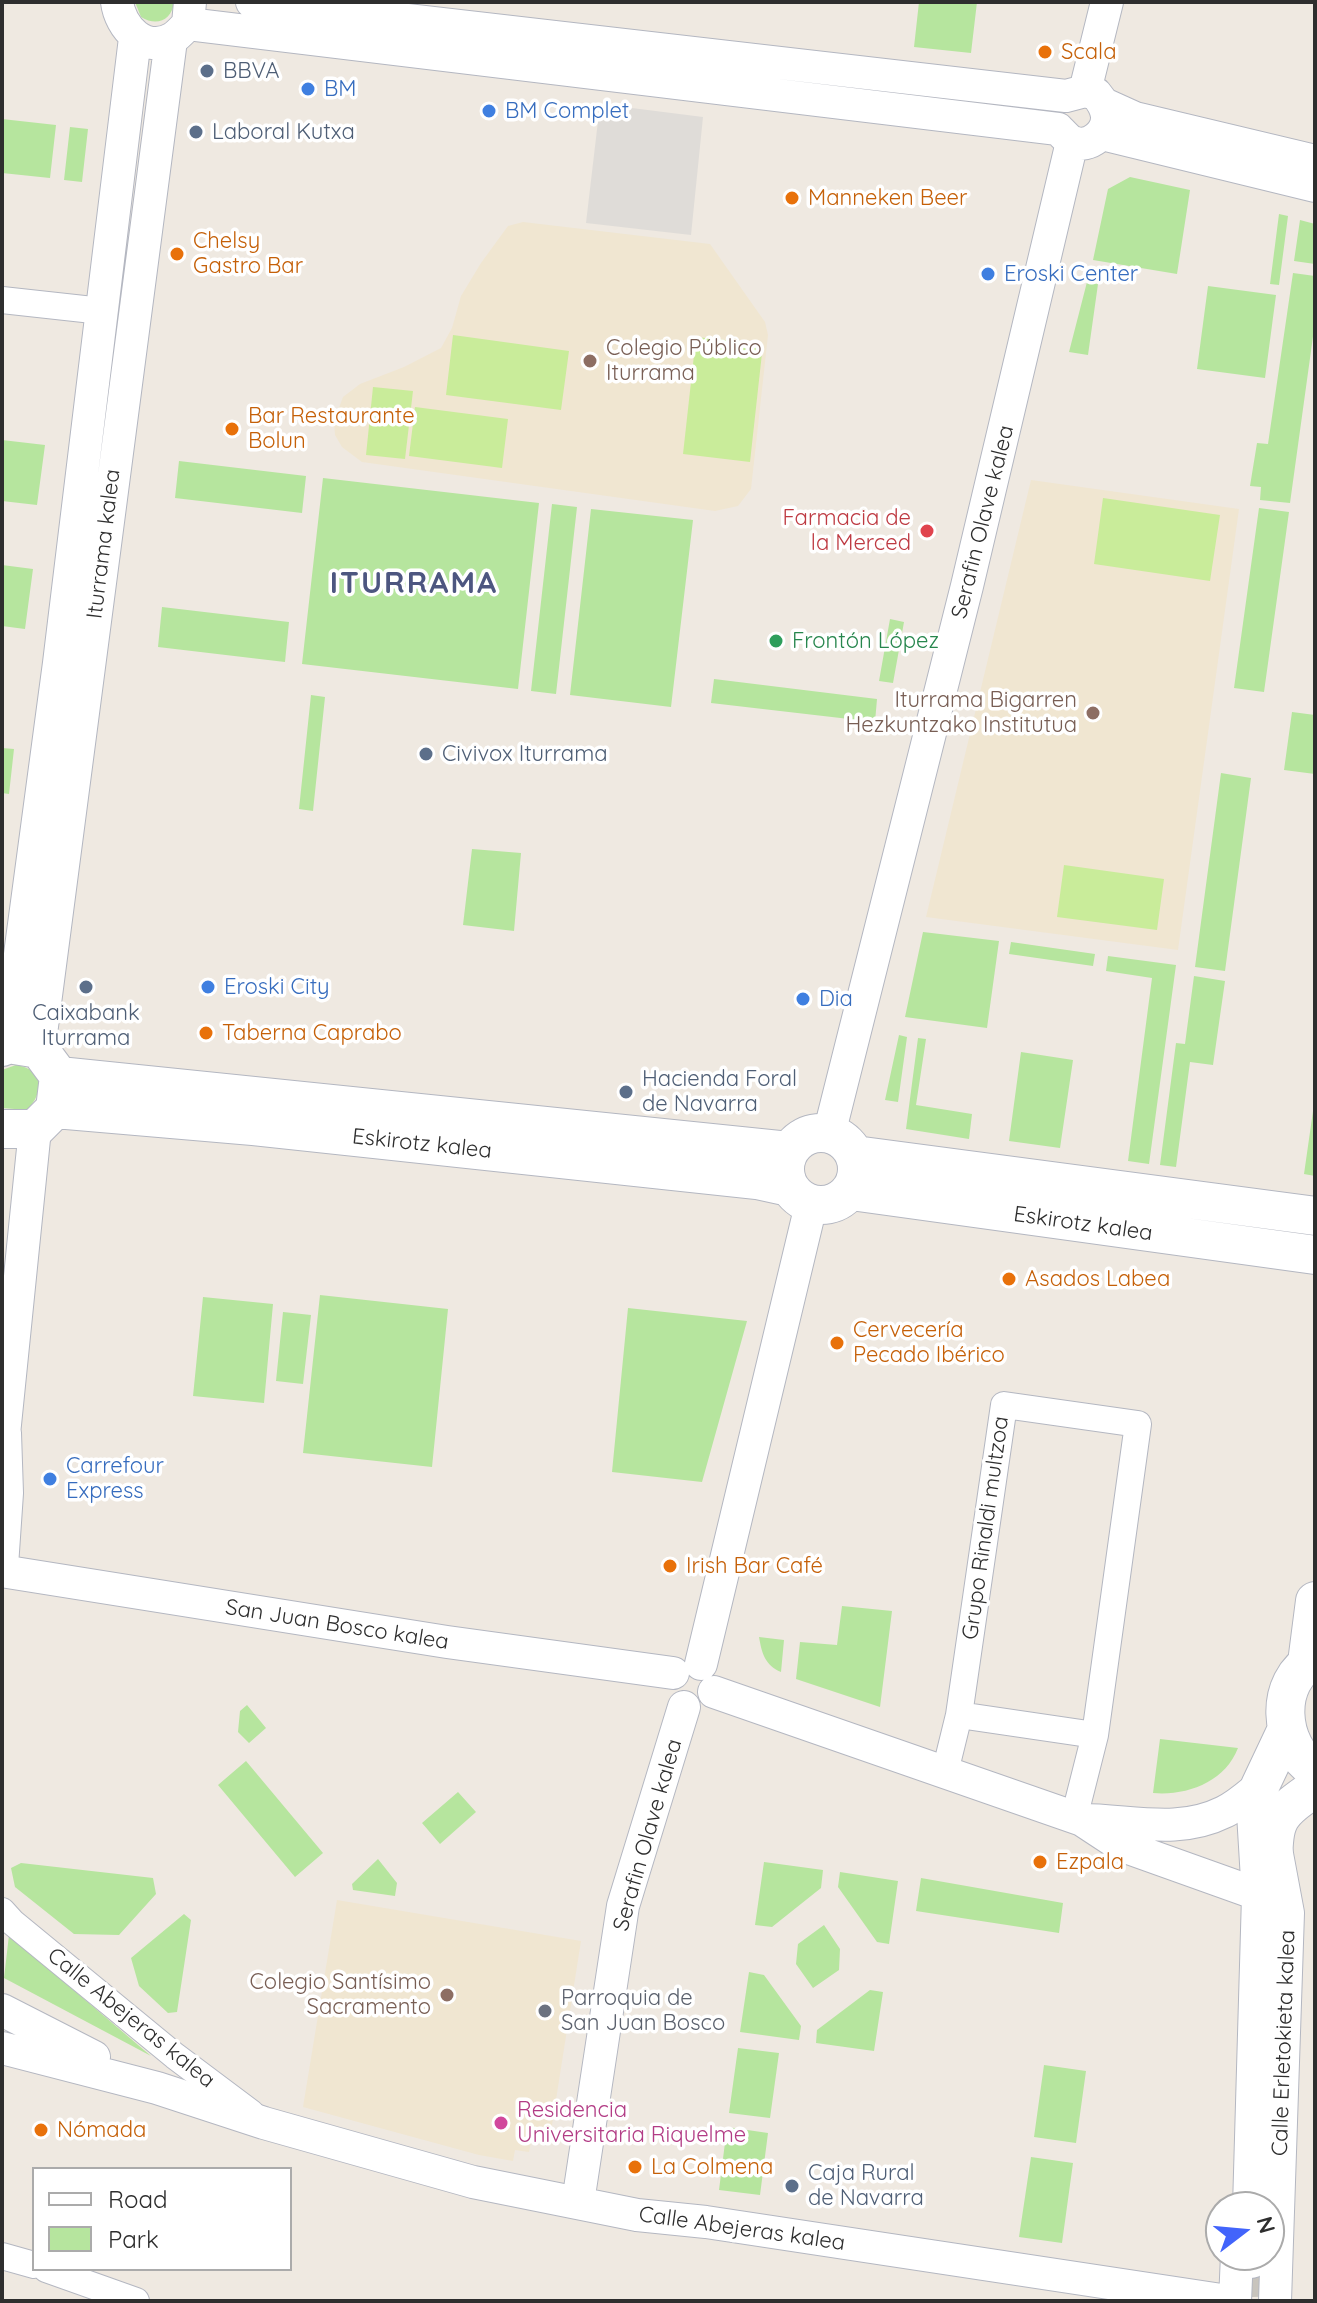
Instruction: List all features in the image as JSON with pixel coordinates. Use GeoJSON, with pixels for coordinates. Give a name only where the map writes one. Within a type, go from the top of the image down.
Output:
{"type":"FeatureCollection","features":[{"type":"Feature","properties":{"kind":"main road","name":"Eskirotz kalea"},"geometry":{"type":"LineString","coordinates":[[28,1083],[542,1156],[757,1180],[796,1181]]}},
{"type":"Feature","properties":{"kind":"main road"},"geometry":{"type":"LineString","coordinates":[[814,1133],[845,1160],[833,1204],[796,1181],[800,1140],[814,1133]]}},
{"type":"Feature","properties":{"kind":"main road","name":"Eskirotz kalea"},"geometry":{"type":"LineString","coordinates":[[845,1160],[1315,1216]]}},
{"type":"Feature","properties":{"kind":"main road","name":"Eskirotz kalea"},"geometry":{"type":"LineString","coordinates":[[845,1160],[1315,1255]]}},
{"type":"Feature","properties":{"kind":"main road"},"geometry":{"type":"LineString","coordinates":[[1311,1661],[1315,1601]]}},
{"type":"Feature","properties":{"kind":"main road","name":"Calle Erletokieta kalea"},"geometry":{"type":"LineString","coordinates":[[1263,2191],[1265,1832],[1260,1786],[1286,1731],[1288,1695],[1311,1661]]}},
{"type":"Feature","properties":{"kind":"main road"},"geometry":{"type":"LineString","coordinates":[[1286,1731],[1296,1753],[1315,1770]]}},
{"type":"Feature","properties":{"kind":"main road","name":"Calle Erletokieta kalea"},"geometry":{"type":"LineString","coordinates":[[1252,2191],[1265,1832],[1286,1808],[1315,1788]]}},
{"type":"Feature","properties":{"kind":"street"},"geometry":{"type":"LineString","coordinates":[[117,2],[119,18],[135,38],[152,43],[183,22],[1081,116],[1135,118],[1315,161]]}},
{"type":"Feature","properties":{"kind":"street"},"geometry":{"type":"LineString","coordinates":[[252,2],[1081,116],[1315,186]]}},
{"type":"Feature","properties":{"kind":"street","name":"Serafin Olave kalea"},"geometry":{"type":"LineString","coordinates":[[845,1160],[960,617],[1107,2]]}},
{"type":"Feature","properties":{"kind":"street","name":"Iturrama kalea"},"geometry":{"type":"LineString","coordinates":[[28,1083],[183,22]]}},
{"type":"Feature","properties":{"kind":"street","name":"Iturrama kalea"},"geometry":{"type":"LineString","coordinates":[[2,1569],[7,1493],[4,1443],[28,1083],[102,311],[135,38]]}},
{"type":"Feature","properties":{"kind":"street"},"geometry":{"type":"LineString","coordinates":[[2,300],[102,311]]}},
{"type":"Feature","properties":{"kind":"street"},"geometry":{"type":"LineString","coordinates":[[696,1676],[796,1181]]}},
{"type":"Feature","properties":{"kind":"street","name":"Grupo Rinaldi multzoa"},"geometry":{"type":"LineString","coordinates":[[945,1772],[959,1715],[1004,1405],[1138,1424],[1095,1735],[1078,1819]]}},
{"type":"Feature","properties":{"kind":"street","name":"San Juan Bosco kalea"},"geometry":{"type":"LineString","coordinates":[[2,1569],[458,1644],[696,1676],[945,1772],[1078,1819],[1120,1845],[1246,1890]]}},
{"type":"Feature","properties":{"kind":"street","name":"Serafin Olave kalea"},"geometry":{"type":"LineString","coordinates":[[578,2202],[623,1906],[684,1707],[697,1708],[707,1702],[696,1676]]}},
{"type":"Feature","properties":{"kind":"street"},"geometry":{"type":"LineString","coordinates":[[959,1715],[1095,1735]]}},
{"type":"Feature","properties":{"kind":"street","name":"San Juan Bosco kalea"},"geometry":{"type":"LineString","coordinates":[[1078,1819],[1158,1827],[1194,1822],[1225,1812],[1260,1786]]}},
{"type":"Feature","properties":{"kind":"street","name":"Calle Erletokieta kalea"},"geometry":{"type":"LineString","coordinates":[[1239,2191],[1246,1890],[1265,1832]]}},
{"type":"Feature","properties":{"kind":"street","name":"Calle Erletokieta kalea"},"geometry":{"type":"LineString","coordinates":[[1265,1832],[1288,1913],[1275,2301]]}},
{"type":"Feature","properties":{"kind":"street","name":"Calle Abejeras kalea"},"geometry":{"type":"LineString","coordinates":[[2,1911],[175,2056],[264,2123]]}},
{"type":"Feature","properties":{"kind":"street","name":"Calle Abejeras kalea"},"geometry":{"type":"LineString","coordinates":[[2,2010],[157,2088]]}},
{"type":"Feature","properties":{"kind":"street","name":"Calle Abejeras kalea"},"geometry":{"type":"LineString","coordinates":[[2,2048],[157,2088],[264,2123],[473,2182],[637,2215],[706,2222],[1228,2301]]}},
{"type":"Feature","properties":{"kind":"street"},"geometry":{"type":"LineString","coordinates":[[2,2256],[32,2264]]}},
{"type":"Feature","properties":{"kind":"street"},"geometry":{"type":"LineString","coordinates":[[52,2271],[136,2301]]}},
{"type":"Feature","properties":{"kind":"street"},"geometry":{"type":"LineString","coordinates":[[1235,2301],[1246,2271]]}},
{"type":"Feature","properties":{"kind":"shaded area"},"geometry":{"type":"Polygon","coordinates":[[[600,104],[703,117],[691,235],[586,223],[600,104]]]}},
{"type":"Feature","properties":{"kind":"shaded area","name":"Colegio Público Iturrama"},"geometry":{"type":"Polygon","coordinates":[[[523,222],[710,244],[765,322],[768,335],[751,489],[738,506],[715,511],[362,462],[342,447],[335,435],[334,421],[343,397],[360,384],[441,348],[452,328],[461,296],[481,263],[508,226],[523,222]]]}},
{"type":"Feature","properties":{"kind":"shaded area","name":"Iturrama Bigarren Hezkuntzako Institutua"},"geometry":{"type":"Polygon","coordinates":[[[1031,480],[1239,509],[1178,950],[926,917],[1031,480]]]}},
{"type":"Feature","properties":{"kind":"shaded area","name":"Colegio Santísimo Sacramento"},"geometry":{"type":"Polygon","coordinates":[[[337,1900],[581,1941],[549,2144],[531,2142],[529,2152],[515,2150],[513,2161],[479,2155],[303,2107],[337,1900]]]}},
{"type":"Feature","properties":{"kind":"green space"},"geometry":{"type":"Polygon","coordinates":[[[135,2],[174,2],[167,17],[153,21],[141,17],[135,2]]]}},
{"type":"Feature","properties":{"kind":"green space"},"geometry":{"type":"Polygon","coordinates":[[[919,2],[977,2],[971,53],[914,47],[919,2]]]}},
{"type":"Feature","properties":{"kind":"green space"},"geometry":{"type":"Polygon","coordinates":[[[2,119],[56,125],[50,178],[2,173],[2,119]]]}},
{"type":"Feature","properties":{"kind":"green space"},"geometry":{"type":"Polygon","coordinates":[[[70,127],[88,129],[82,182],[64,180],[70,127]]]}},
{"type":"Feature","properties":{"kind":"green space"},"geometry":{"type":"Polygon","coordinates":[[[1130,177],[1190,190],[1177,274],[1093,260],[1108,189],[1130,177]]]}},
{"type":"Feature","properties":{"kind":"green space"},"geometry":{"type":"Polygon","coordinates":[[[1279,214],[1288,216],[1279,285],[1270,284],[1279,214]]]}},
{"type":"Feature","properties":{"kind":"green space"},"geometry":{"type":"Polygon","coordinates":[[[1300,220],[1315,224],[1315,264],[1294,261],[1300,220]]]}},
{"type":"Feature","properties":{"kind":"green space"},"geometry":{"type":"Polygon","coordinates":[[[1293,273],[1315,276],[1315,322],[1290,503],[1260,500],[1261,487],[1250,486],[1257,443],[1268,444],[1293,273]]]}},
{"type":"Feature","properties":{"kind":"green space"},"geometry":{"type":"Polygon","coordinates":[[[1087,282],[1098,284],[1088,355],[1069,352],[1087,282]]]}},
{"type":"Feature","properties":{"kind":"green space"},"geometry":{"type":"Polygon","coordinates":[[[1208,286],[1276,295],[1265,378],[1197,369],[1208,286]]]}},
{"type":"Feature","properties":{"kind":"green space"},"geometry":{"type":"Polygon","coordinates":[[[453,335],[569,351],[561,410],[446,395],[453,335]]]}},
{"type":"Feature","properties":{"kind":"green space"},"geometry":{"type":"Polygon","coordinates":[[[696,337],[763,344],[750,462],[683,454],[696,337]]]}},
{"type":"Feature","properties":{"kind":"green space"},"geometry":{"type":"Polygon","coordinates":[[[373,387],[413,391],[405,459],[366,455],[373,387]]]}},
{"type":"Feature","properties":{"kind":"green space"},"geometry":{"type":"Polygon","coordinates":[[[415,407],[508,419],[502,468],[409,456],[415,407]]]}},
{"type":"Feature","properties":{"kind":"green space"},"geometry":{"type":"Polygon","coordinates":[[[2,440],[45,445],[37,505],[2,501],[2,440]]]}},
{"type":"Feature","properties":{"kind":"green space"},"geometry":{"type":"Polygon","coordinates":[[[179,461],[306,476],[302,513],[175,498],[179,461]]]}},
{"type":"Feature","properties":{"kind":"green space"},"geometry":{"type":"Polygon","coordinates":[[[323,478],[539,503],[518,689],[302,664],[323,478]]]}},
{"type":"Feature","properties":{"kind":"green space"},"geometry":{"type":"Polygon","coordinates":[[[1103,498],[1220,515],[1210,581],[1094,564],[1103,498]]]}},
{"type":"Feature","properties":{"kind":"green space"},"geometry":{"type":"Polygon","coordinates":[[[552,504],[577,507],[556,694],[531,691],[552,504]]]}},
{"type":"Feature","properties":{"kind":"green space"},"geometry":{"type":"Polygon","coordinates":[[[1259,508],[1289,512],[1264,692],[1234,688],[1259,508]]]}},
{"type":"Feature","properties":{"kind":"green space"},"geometry":{"type":"Polygon","coordinates":[[[591,509],[693,520],[671,707],[570,695],[591,509]]]}},
{"type":"Feature","properties":{"kind":"green space"},"geometry":{"type":"Polygon","coordinates":[[[2,565],[33,569],[25,629],[2,626],[2,565]]]}},
{"type":"Feature","properties":{"kind":"green space"},"geometry":{"type":"Polygon","coordinates":[[[162,607],[289,622],[285,662],[158,647],[162,607]]]}},
{"type":"Feature","properties":{"kind":"green space"},"geometry":{"type":"Polygon","coordinates":[[[890,619],[904,622],[893,683],[879,681],[890,619]]]}},
{"type":"Feature","properties":{"kind":"green space"},"geometry":{"type":"Polygon","coordinates":[[[714,679],[877,699],[875,722],[711,703],[714,679]]]}},
{"type":"Feature","properties":{"kind":"green space"},"geometry":{"type":"Polygon","coordinates":[[[311,695],[325,697],[313,811],[299,809],[311,695]]]}},
{"type":"Feature","properties":{"kind":"green space"},"geometry":{"type":"Polygon","coordinates":[[[1292,712],[1315,715],[1315,774],[1284,770],[1292,712]]]}},
{"type":"Feature","properties":{"kind":"green space"},"geometry":{"type":"Polygon","coordinates":[[[2,748],[14,749],[9,794],[2,793],[2,748]]]}},
{"type":"Feature","properties":{"kind":"green space"},"geometry":{"type":"Polygon","coordinates":[[[1221,773],[1251,778],[1225,971],[1195,967],[1221,773]]]}},
{"type":"Feature","properties":{"kind":"green space"},"geometry":{"type":"Polygon","coordinates":[[[472,849],[521,853],[514,931],[463,925],[472,849]]]}},
{"type":"Feature","properties":{"kind":"green space"},"geometry":{"type":"Polygon","coordinates":[[[1064,865],[1164,879],[1157,930],[1057,917],[1064,865]]]}},
{"type":"Feature","properties":{"kind":"green space"},"geometry":{"type":"Polygon","coordinates":[[[923,932],[999,941],[987,1028],[905,1017],[923,932]]]}},
{"type":"Feature","properties":{"kind":"green space"},"geometry":{"type":"Polygon","coordinates":[[[1011,942],[1095,954],[1093,966],[1009,954],[1011,942]]]}},
{"type":"Feature","properties":{"kind":"green space"},"geometry":{"type":"Polygon","coordinates":[[[1108,956],[1176,965],[1149,1164],[1128,1161],[1152,978],[1106,971],[1108,956]]]}},
{"type":"Feature","properties":{"kind":"green space"},"geometry":{"type":"Polygon","coordinates":[[[1194,976],[1225,981],[1213,1065],[1190,1062],[1176,1167],[1160,1165],[1176,1043],[1185,1044],[1194,976]]]}},
{"type":"Feature","properties":{"kind":"green space"},"geometry":{"type":"Polygon","coordinates":[[[899,1035],[907,1037],[898,1102],[885,1100],[899,1035]]]}},
{"type":"Feature","properties":{"kind":"green space"},"geometry":{"type":"Polygon","coordinates":[[[918,1038],[926,1039],[916,1105],[972,1114],[969,1139],[906,1129],[918,1038]]]}},
{"type":"Feature","properties":{"kind":"green space"},"geometry":{"type":"Polygon","coordinates":[[[1021,1052],[1073,1060],[1060,1148],[1009,1141],[1021,1052]]]}},
{"type":"Feature","properties":{"kind":"green space"},"geometry":{"type":"Polygon","coordinates":[[[16,1065],[32,1071],[39,1083],[37,1096],[27,1110],[2,1108],[2,1070],[16,1065]]]}},
{"type":"Feature","properties":{"kind":"green space"},"geometry":{"type":"Polygon","coordinates":[[[1315,1097],[1315,1176],[1304,1174],[1315,1097]]]}},
{"type":"Feature","properties":{"kind":"green space"},"geometry":{"type":"Polygon","coordinates":[[[320,1295],[448,1309],[432,1467],[303,1453],[320,1295]]]}},
{"type":"Feature","properties":{"kind":"green space"},"geometry":{"type":"Polygon","coordinates":[[[203,1297],[273,1304],[264,1403],[193,1396],[203,1297]]]}},
{"type":"Feature","properties":{"kind":"green space"},"geometry":{"type":"Polygon","coordinates":[[[628,1308],[747,1321],[702,1482],[612,1472],[628,1308]]]}},
{"type":"Feature","properties":{"kind":"green space"},"geometry":{"type":"Polygon","coordinates":[[[283,1312],[311,1315],[303,1384],[276,1381],[283,1312]]]}},
{"type":"Feature","properties":{"kind":"green space"},"geometry":{"type":"Polygon","coordinates":[[[842,1606],[892,1611],[880,1707],[796,1679],[800,1642],[837,1645],[842,1606]]]}},
{"type":"Feature","properties":{"kind":"green space"},"geometry":{"type":"Polygon","coordinates":[[[759,1637],[784,1640],[781,1672],[765,1658],[759,1637]]]}},
{"type":"Feature","properties":{"kind":"green space"},"geometry":{"type":"Polygon","coordinates":[[[247,1705],[266,1728],[249,1743],[238,1732],[240,1711],[247,1705]]]}},
{"type":"Feature","properties":{"kind":"green space"},"geometry":{"type":"Polygon","coordinates":[[[1160,1739],[1238,1748],[1224,1770],[1203,1784],[1179,1792],[1153,1793],[1160,1739]]]}},
{"type":"Feature","properties":{"kind":"green space"},"geometry":{"type":"Polygon","coordinates":[[[246,1761],[323,1853],[295,1877],[218,1785],[246,1761]]]}},
{"type":"Feature","properties":{"kind":"green space"},"geometry":{"type":"Polygon","coordinates":[[[458,1792],[476,1812],[440,1844],[422,1823],[458,1792]]]}},
{"type":"Feature","properties":{"kind":"green space"},"geometry":{"type":"Polygon","coordinates":[[[378,1859],[397,1883],[395,1896],[353,1890],[352,1884],[378,1859]]]}},
{"type":"Feature","properties":{"kind":"green space"},"geometry":{"type":"Polygon","coordinates":[[[764,1862],[823,1870],[821,1888],[772,1927],[755,1925],[764,1862]]]}},
{"type":"Feature","properties":{"kind":"green space"},"geometry":{"type":"Polygon","coordinates":[[[21,1863],[153,1878],[156,1894],[119,1935],[74,1934],[15,1887],[11,1868],[21,1863]]]}},
{"type":"Feature","properties":{"kind":"green space"},"geometry":{"type":"Polygon","coordinates":[[[840,1872],[898,1881],[889,1944],[877,1942],[838,1887],[840,1872]]]}},
{"type":"Feature","properties":{"kind":"green space"},"geometry":{"type":"Polygon","coordinates":[[[921,1878],[1063,1903],[1059,1933],[916,1911],[921,1878]]]}},
{"type":"Feature","properties":{"kind":"green space"},"geometry":{"type":"Polygon","coordinates":[[[184,1914],[191,1920],[177,2012],[168,2013],[139,1986],[131,1958],[184,1914]]]}},
{"type":"Feature","properties":{"kind":"green space"},"geometry":{"type":"Polygon","coordinates":[[[824,1925],[840,1949],[839,1970],[813,1988],[796,1964],[798,1944],[824,1925]]]}},
{"type":"Feature","properties":{"kind":"green space"},"geometry":{"type":"Polygon","coordinates":[[[9,1935],[151,2056],[4,1978],[9,1935]]]}},
{"type":"Feature","properties":{"kind":"green space"},"geometry":{"type":"Polygon","coordinates":[[[749,1972],[764,1975],[801,2026],[799,2040],[740,2032],[749,1972]]]}},
{"type":"Feature","properties":{"kind":"green space"},"geometry":{"type":"Polygon","coordinates":[[[870,1990],[883,1992],[874,2051],[816,2043],[817,2030],[870,1990]]]}},
{"type":"Feature","properties":{"kind":"green space"},"geometry":{"type":"Polygon","coordinates":[[[738,2048],[779,2053],[770,2118],[729,2113],[738,2048]]]}},
{"type":"Feature","properties":{"kind":"green space"},"geometry":{"type":"Polygon","coordinates":[[[1044,2065],[1086,2071],[1076,2143],[1034,2137],[1044,2065]]]}},
{"type":"Feature","properties":{"kind":"green space"},"geometry":{"type":"Polygon","coordinates":[[[727,2127],[768,2133],[760,2195],[719,2190],[727,2127]]]}},
{"type":"Feature","properties":{"kind":"green space"},"geometry":{"type":"Polygon","coordinates":[[[1031,2157],[1073,2163],[1062,2243],[1019,2237],[1031,2157]]]}},
{"type":"Feature","properties":{"kind":"tunnel"},"geometry":{"type":"LineString","coordinates":[[1251,2271],[1252,2301]]}},
{"type":"Feature","properties":{"kind":"place","name":"Scala"},"geometry":{"type":"Point","coordinates":[1045,52]}},
{"type":"Feature","properties":{"kind":"place","name":"BBVA"},"geometry":{"type":"Point","coordinates":[207,71]}},
{"type":"Feature","properties":{"kind":"place","name":"BM"},"geometry":{"type":"Point","coordinates":[308,89]}},
{"type":"Feature","properties":{"kind":"place","name":"BM Complet"},"geometry":{"type":"Point","coordinates":[489,111]}},
{"type":"Feature","properties":{"kind":"place","name":"Laboral Kutxa"},"geometry":{"type":"Point","coordinates":[196,132]}},
{"type":"Feature","properties":{"kind":"place","name":"Manneken Beer"},"geometry":{"type":"Point","coordinates":[792,198]}},
{"type":"Feature","properties":{"kind":"place","name":"Chelsy Gastro Bar"},"geometry":{"type":"Point","coordinates":[177,254]}},
{"type":"Feature","properties":{"kind":"place","name":"Eroski Center"},"geometry":{"type":"Point","coordinates":[988,274]}},
{"type":"Feature","properties":{"kind":"place","name":"Colegio Público Iturrama"},"geometry":{"type":"Point","coordinates":[590,361]}},
{"type":"Feature","properties":{"kind":"place","name":"Bar Restaurante Bolun"},"geometry":{"type":"Point","coordinates":[232,429]}},
{"type":"Feature","properties":{"kind":"place","name":"Farmacia de la Merced"},"geometry":{"type":"Point","coordinates":[927,531]}},
{"type":"Feature","properties":{"kind":"place","name":"Frontón López"},"geometry":{"type":"Point","coordinates":[776,641]}},
{"type":"Feature","properties":{"kind":"place","name":"Iturrama Bigarren Hezkuntzako Institutua"},"geometry":{"type":"Point","coordinates":[1093,713]}},
{"type":"Feature","properties":{"kind":"place","name":"Civivox Iturrama"},"geometry":{"type":"Point","coordinates":[426,754]}},
{"type":"Feature","properties":{"kind":"place","name":"Caixabank Iturrama"},"geometry":{"type":"Point","coordinates":[86,987]}},
{"type":"Feature","properties":{"kind":"place","name":"Eroski City"},"geometry":{"type":"Point","coordinates":[208,987]}},
{"type":"Feature","properties":{"kind":"place","name":"Dia"},"geometry":{"type":"Point","coordinates":[803,999]}},
{"type":"Feature","properties":{"kind":"place","name":"Taberna Caprabo"},"geometry":{"type":"Point","coordinates":[206,1033]}},
{"type":"Feature","properties":{"kind":"place","name":"Hacienda Foral de Navarra"},"geometry":{"type":"Point","coordinates":[626,1092]}},
{"type":"Feature","properties":{"kind":"place","name":"Asados Labea"},"geometry":{"type":"Point","coordinates":[1009,1279]}},
{"type":"Feature","properties":{"kind":"place","name":"Cervecería Pecado Ibérico"},"geometry":{"type":"Point","coordinates":[837,1343]}},
{"type":"Feature","properties":{"kind":"place","name":"Carrefour Express"},"geometry":{"type":"Point","coordinates":[50,1479]}},
{"type":"Feature","properties":{"kind":"place","name":"Irish Bar Café"},"geometry":{"type":"Point","coordinates":[670,1566]}},
{"type":"Feature","properties":{"kind":"place","name":"Ezpala"},"geometry":{"type":"Point","coordinates":[1040,1862]}},
{"type":"Feature","properties":{"kind":"place","name":"Colegio Santísimo Sacramento"},"geometry":{"type":"Point","coordinates":[447,1995]}},
{"type":"Feature","properties":{"kind":"place","name":"Parroquia de San Juan Bosco"},"geometry":{"type":"Point","coordinates":[545,2011]}},
{"type":"Feature","properties":{"kind":"place","name":"Residencia Universitaria Riquelme"},"geometry":{"type":"Point","coordinates":[501,2123]}},
{"type":"Feature","properties":{"kind":"place","name":"Nómada"},"geometry":{"type":"Point","coordinates":[41,2130]}},
{"type":"Feature","properties":{"kind":"place","name":"La Colmena"},"geometry":{"type":"Point","coordinates":[635,2167]}},
{"type":"Feature","properties":{"kind":"place","name":"Caja Rural de Navarra"},"geometry":{"type":"Point","coordinates":[792,2186]}},
{"type":"Feature","properties":{"kind":"district","name":"ITURRAMA"},"geometry":{"type":"Point","coordinates":[414,584]}}]}
